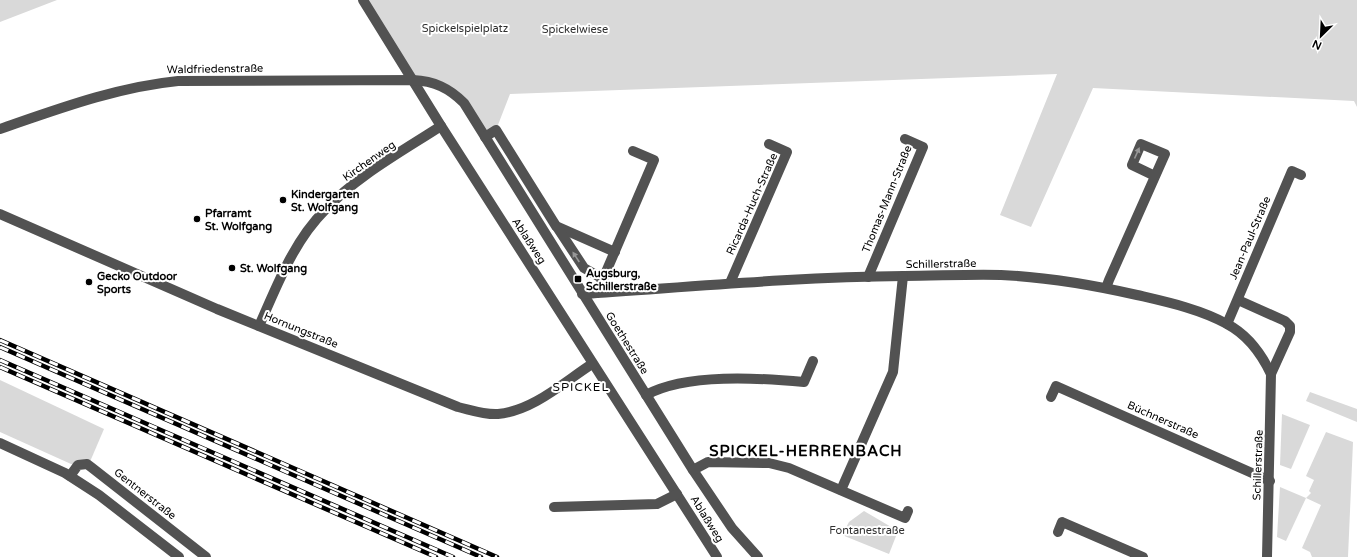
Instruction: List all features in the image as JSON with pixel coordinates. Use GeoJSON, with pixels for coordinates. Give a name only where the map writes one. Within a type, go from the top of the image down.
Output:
{"type":"FeatureCollection","features":[{"type":"Feature","properties":{"kind":"street","name":"Ablaßweg"},"geometry":{"type":"LineString","coordinates":[[363,0],[592,364],[717,557]]}},
{"type":"Feature","properties":{"kind":"street","name":"Waldfriedenstraße"},"geometry":{"type":"LineString","coordinates":[[0,129],[117,92],[160,83],[218,80],[413,80]]}},
{"type":"Feature","properties":{"kind":"street","name":"Goethestraße"},"geometry":{"type":"LineString","coordinates":[[413,80],[437,84],[455,94],[464,103],[693,470],[732,528],[758,557]]}},
{"type":"Feature","properties":{"kind":"street","name":"Kirchenweg"},"geometry":{"type":"LineString","coordinates":[[259,326],[285,267],[308,231],[324,210],[364,177],[441,126]]}},
{"type":"Feature","properties":{"kind":"street"},"geometry":{"type":"LineString","coordinates":[[485,137],[496,130],[584,268],[603,279]]}},
{"type":"Feature","properties":{"kind":"street","name":"Thomas-Mann-Straße"},"geometry":{"type":"LineString","coordinates":[[868,277],[923,147],[905,139]]}},
{"type":"Feature","properties":{"kind":"street","name":"Ricarda-Huch-Straße"},"geometry":{"type":"LineString","coordinates":[[730,283],[788,152],[769,144]]}},
{"type":"Feature","properties":{"kind":"street"},"geometry":{"type":"LineString","coordinates":[[598,293],[654,160],[633,151]]}},
{"type":"Feature","properties":{"kind":"street","name":"Jean-Paul-Straße"},"geometry":{"type":"LineString","coordinates":[[1227,324],[1292,171],[1301,175]]}},
{"type":"Feature","properties":{"kind":"street"},"geometry":{"type":"LineString","coordinates":[[1106,288],[1155,176]]}},
{"type":"Feature","properties":{"kind":"street","name":"Hornungstraße"},"geometry":{"type":"LineString","coordinates":[[0,214],[259,326],[458,407],[483,413],[496,414],[510,412],[531,404],[592,364]]}},
{"type":"Feature","properties":{"kind":"street"},"geometry":{"type":"LineString","coordinates":[[556,226],[615,252]]}},
{"type":"Feature","properties":{"kind":"street","name":"Schillerstraße"},"geometry":{"type":"LineString","coordinates":[[582,294],[730,283],[868,277],[1000,275],[1029,277],[1106,288],[1181,306],[1227,324],[1252,343],[1263,357],[1272,374]]}},
{"type":"Feature","properties":{"kind":"street"},"geometry":{"type":"LineString","coordinates":[[841,490],[893,372],[899,335],[903,276]]}},
{"type":"Feature","properties":{"kind":"street","name":"Schillerstraße"},"geometry":{"type":"LineString","coordinates":[[1238,300],[1286,321],[1290,326],[1290,332],[1272,374],[1267,557]]}},
{"type":"Feature","properties":{"kind":"street"},"geometry":{"type":"LineString","coordinates":[[646,395],[655,390],[697,381],[746,378],[804,382],[812,362]]}},
{"type":"Feature","properties":{"kind":"street","name":"Büchnerstraße"},"geometry":{"type":"LineString","coordinates":[[1052,397],[1056,386],[1270,481]]}},
{"type":"Feature","properties":{"kind":"street"},"geometry":{"type":"LineString","coordinates":[[0,443],[42,461],[70,476],[98,494],[176,556],[187,542]]}},
{"type":"Feature","properties":{"kind":"street"},"geometry":{"type":"LineString","coordinates":[[693,470],[708,462],[769,463],[789,468],[905,518],[908,510]]}},
{"type":"Feature","properties":{"kind":"street","name":"Gentnerstraße"},"geometry":{"type":"LineString","coordinates":[[70,476],[78,465],[87,464],[206,557]]}},
{"type":"Feature","properties":{"kind":"street","name":"Ablaßweg"},"geometry":{"type":"LineString","coordinates":[[554,507],[657,504],[677,494]]}},
{"type":"Feature","properties":{"kind":"street"},"geometry":{"type":"LineString","coordinates":[[1058,532],[1062,522],[1143,557]]}},
{"type":"Feature","properties":{"kind":"green space"},"geometry":{"type":"Polygon","coordinates":[[[0,0],[57,0],[0,22],[0,0]]]}},
{"type":"Feature","properties":{"kind":"green space"},"geometry":{"type":"Polygon","coordinates":[[[363,0],[1357,0],[1357,107],[1354,101],[1093,88],[1031,227],[1000,215],[1057,74],[510,94],[496,130],[485,137],[455,94],[413,80],[363,0]]]}},
{"type":"Feature","properties":{"kind":"green space"},"geometry":{"type":"Polygon","coordinates":[[[0,380],[104,429],[89,464],[71,464],[0,432],[0,380]]]}},
{"type":"Feature","properties":{"kind":"green space"},"geometry":{"type":"Polygon","coordinates":[[[1310,392],[1357,409],[1357,422],[1306,401],[1310,392]]]}},
{"type":"Feature","properties":{"kind":"green space"},"geometry":{"type":"Polygon","coordinates":[[[1282,414],[1310,425],[1291,469],[1280,465],[1282,414]]]}},
{"type":"Feature","properties":{"kind":"green space"},"geometry":{"type":"Polygon","coordinates":[[[1326,432],[1353,442],[1348,557],[1312,557],[1310,552],[1302,548],[1321,505],[1306,498],[1311,493],[1309,491],[1314,480],[1306,476],[1326,432]]]}},
{"type":"Feature","properties":{"kind":"green space"},"geometry":{"type":"Polygon","coordinates":[[[1280,487],[1306,498],[1286,541],[1277,537],[1280,487]]]}},
{"type":"Feature","properties":{"kind":"green space","name":"Fontanestraße"},"geometry":{"type":"Polygon","coordinates":[[[864,511],[898,531],[889,554],[842,535],[849,522],[864,511]]]}},
{"type":"Feature","properties":{"kind":"railway"},"geometry":{"type":"LineString","coordinates":[[0,340],[497,557]]}},
{"type":"Feature","properties":{"kind":"railway"},"geometry":{"type":"LineString","coordinates":[[0,347],[481,557]]}},
{"type":"Feature","properties":{"kind":"railway"},"geometry":{"type":"LineString","coordinates":[[0,360],[453,557]]}},
{"type":"Feature","properties":{"kind":"railway"},"geometry":{"type":"LineString","coordinates":[[0,367],[436,557]]}},
{"type":"Feature","properties":{"kind":"place","name":"Kindergarten St. Wolfgang"},"geometry":{"type":"Point","coordinates":[283,200]}},
{"type":"Feature","properties":{"kind":"place","name":"Pfarramt St. Wolfgang"},"geometry":{"type":"Point","coordinates":[197,219]}},
{"type":"Feature","properties":{"kind":"place","name":"St. Wolfgang"},"geometry":{"type":"Point","coordinates":[232,268]}},
{"type":"Feature","properties":{"kind":"place","name":"Augsburg, Schillerstraße"},"geometry":{"type":"Point","coordinates":[578,279]}},
{"type":"Feature","properties":{"kind":"place","name":"Gecko Outdoor Sports"},"geometry":{"type":"Point","coordinates":[89,282]}},
{"type":"Feature","properties":{"kind":"district","name":"SPICKEL"},"geometry":{"type":"Point","coordinates":[581,387]}},
{"type":"Feature","properties":{"kind":"district","name":"SPICKEL-HERRENBACH"},"geometry":{"type":"Point","coordinates":[806,451]}},
{"type":"Feature","properties":{"kind":"park label","name":"Spickelspielplatz"},"geometry":{"type":"Point","coordinates":[465,28]}},
{"type":"Feature","properties":{"kind":"park label","name":"Spickelwiese"},"geometry":{"type":"Point","coordinates":[575,29]}}]}
